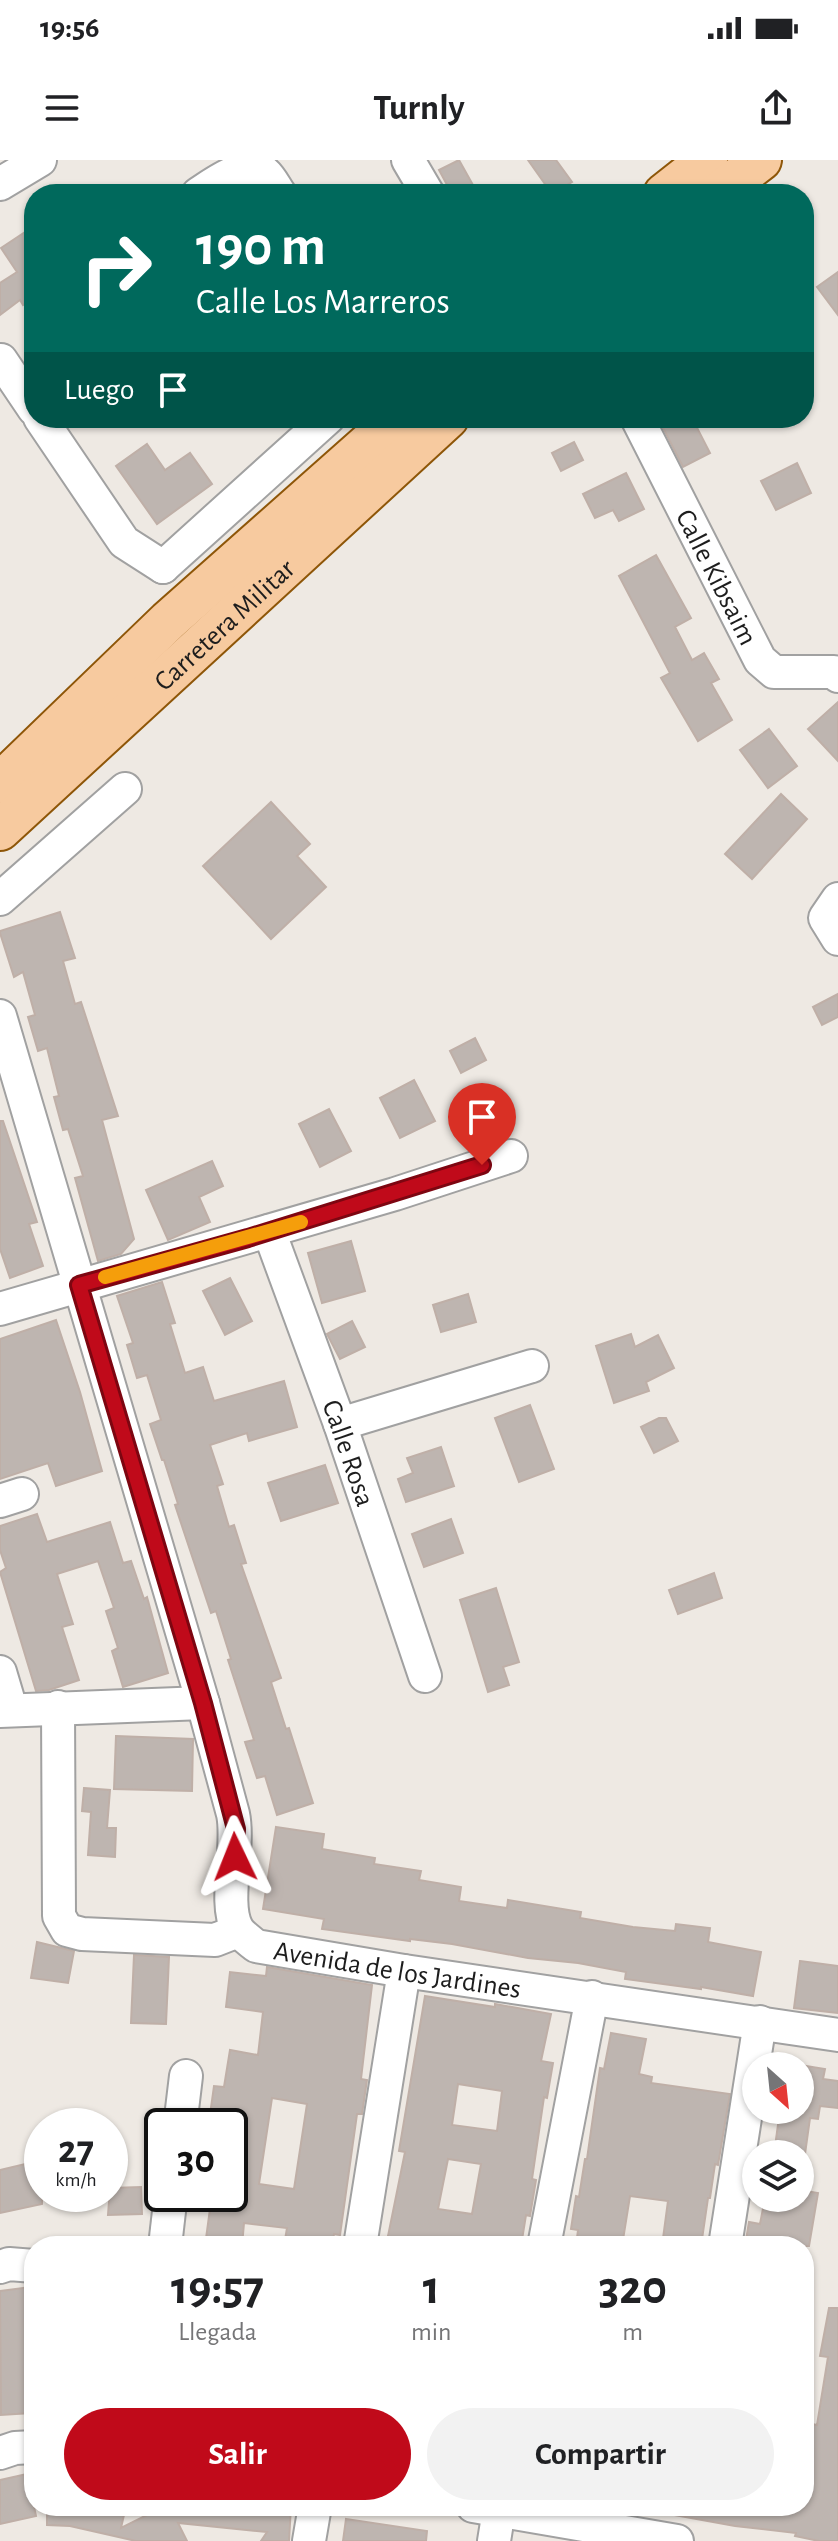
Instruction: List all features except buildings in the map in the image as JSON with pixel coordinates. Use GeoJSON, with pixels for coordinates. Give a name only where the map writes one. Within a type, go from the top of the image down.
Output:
{"type":"FeatureCollection","features":[{"type":"Feature","properties":{"kind":"main road"},"geometry":{"type":"LineString","coordinates":[[677,184],[707,160]]}},
{"type":"Feature","properties":{"kind":"main road"},"geometry":{"type":"LineString","coordinates":[[730,184],[761,160]]}},
{"type":"Feature","properties":{"kind":"main road","name":"Carretera Militar"},"geometry":{"type":"LineString","coordinates":[[0,783],[168,621],[386,428]]}},
{"type":"Feature","properties":{"kind":"main road","name":"Carretera Militar"},"geometry":{"type":"LineString","coordinates":[[0,830],[437,428]]}},
{"type":"Feature","properties":{"kind":"street"},"geometry":{"type":"LineString","coordinates":[[0,184],[40,160]]}},
{"type":"Feature","properties":{"kind":"street"},"geometry":{"type":"LineString","coordinates":[[408,160],[422,184]]}},
{"type":"Feature","properties":{"kind":"street"},"geometry":{"type":"LineString","coordinates":[[214,184],[242,167],[252,165],[266,173],[273,184]]}},
{"type":"Feature","properties":{"kind":"street"},"geometry":{"type":"LineString","coordinates":[[1,360],[24,394]]}},
{"type":"Feature","properties":{"kind":"street"},"geometry":{"type":"LineString","coordinates":[[47,428],[124,542],[163,567]]}},
{"type":"Feature","properties":{"kind":"street"},"geometry":{"type":"LineString","coordinates":[[163,567],[317,428]]}},
{"type":"Feature","properties":{"kind":"street","name":"Calle Kibsaim"},"geometry":{"type":"LineString","coordinates":[[642,428],[760,660],[774,672],[834,672],[838,676]]}},
{"type":"Feature","properties":{"kind":"street"},"geometry":{"type":"LineString","coordinates":[[163,567],[168,621]]}},
{"type":"Feature","properties":{"kind":"street"},"geometry":{"type":"LineString","coordinates":[[0,899],[125,789]]}},
{"type":"Feature","properties":{"kind":"street"},"geometry":{"type":"LineString","coordinates":[[838,899],[825,918],[838,939]]}},
{"type":"Feature","properties":{"kind":"street","name":"Avenida de los Jardines"},"geometry":{"type":"LineString","coordinates":[[0,1016],[203,1703],[236,1829],[232,1913],[238,1931],[256,1946],[838,2035]]}},
{"type":"Feature","properties":{"kind":"street"},"geometry":{"type":"LineString","coordinates":[[0,1309],[269,1231],[511,1156]]}},
{"type":"Feature","properties":{"kind":"street","name":"Calle Rosa"},"geometry":{"type":"LineString","coordinates":[[269,1231],[340,1424],[425,1676]]}},
{"type":"Feature","properties":{"kind":"street"},"geometry":{"type":"LineString","coordinates":[[340,1424],[532,1366]]}},
{"type":"Feature","properties":{"kind":"street"},"geometry":{"type":"LineString","coordinates":[[0,1672],[6,1710],[203,1703]]}},
{"type":"Feature","properties":{"kind":"street"},"geometry":{"type":"LineString","coordinates":[[58,1707],[59,1916],[67,1930],[82,1934],[215,1940],[238,1931]]}},
{"type":"Feature","properties":{"kind":"street"},"geometry":{"type":"LineString","coordinates":[[362,2236],[404,1971]]}},
{"type":"Feature","properties":{"kind":"street"},"geometry":{"type":"LineString","coordinates":[[546,2236],[592,1997]]}},
{"type":"Feature","properties":{"kind":"street"},"geometry":{"type":"LineString","coordinates":[[727,2236],[760,2022]]}},
{"type":"Feature","properties":{"kind":"street"},"geometry":{"type":"LineString","coordinates":[[182,2108],[186,2076]]}},
{"type":"Feature","properties":{"kind":"street"},"geometry":{"type":"LineString","coordinates":[[166,2236],[169,2212]]}},
{"type":"Feature","properties":{"kind":"street"},"geometry":{"type":"LineString","coordinates":[[0,2267],[24,2265]]}},
{"type":"Feature","properties":{"kind":"street"},"geometry":{"type":"LineString","coordinates":[[0,2453],[24,2448]]}},
{"type":"Feature","properties":{"kind":"street"},"geometry":{"type":"LineString","coordinates":[[309,2541],[313,2516]]}},
{"type":"Feature","properties":{"kind":"street"},"geometry":{"type":"LineString","coordinates":[[488,2519],[677,2541]]}},
{"type":"Feature","properties":{"kind":"slow traffic"},"geometry":{"type":"LineString","coordinates":[[105,1277],[301,1222]]}},
{"type":"Feature","properties":{"kind":"route"},"geometry":{"type":"LineString","coordinates":[[235,1857],[236,1829],[203,1703],[79,1285],[248,1238],[482,1165]]}}]}
